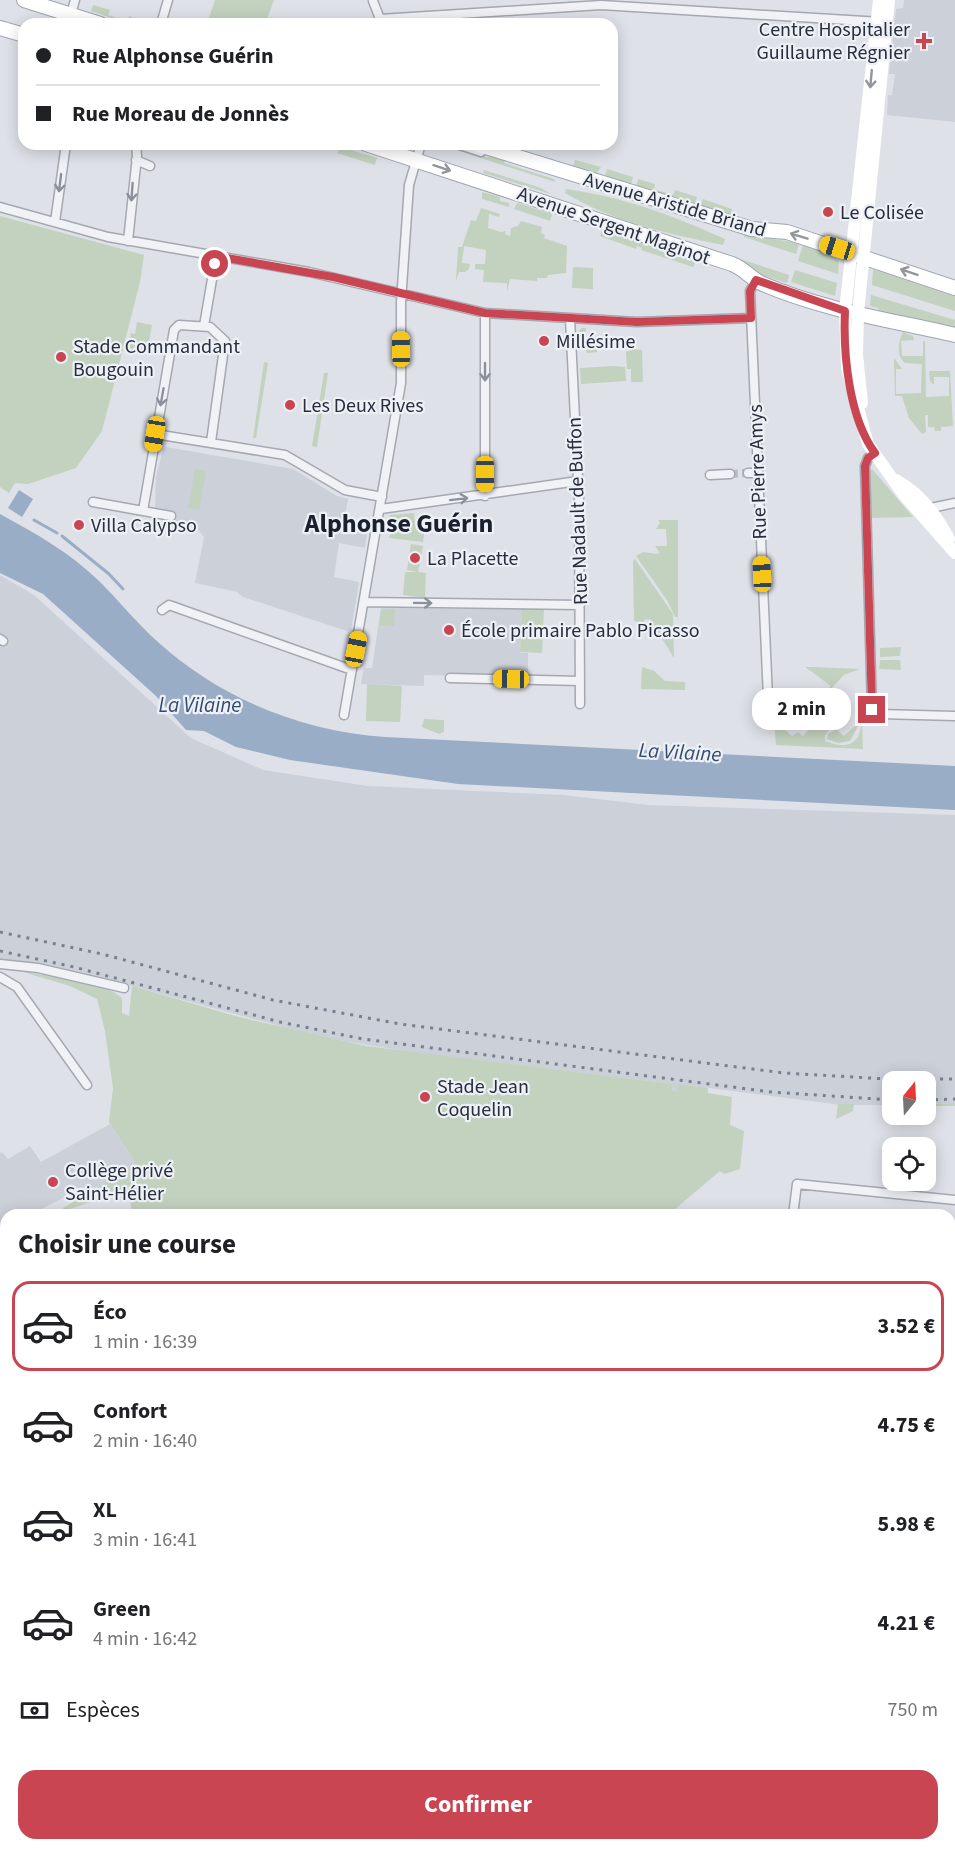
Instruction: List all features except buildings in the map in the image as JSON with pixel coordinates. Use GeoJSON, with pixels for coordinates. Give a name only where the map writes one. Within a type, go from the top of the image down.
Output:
{"type":"FeatureCollection","features":[{"type":"Feature","properties":{"kind":"main road"},"geometry":{"type":"LineString","coordinates":[[24,0],[83,18]]}},
{"type":"Feature","properties":{"kind":"main road"},"geometry":{"type":"LineString","coordinates":[[879,0],[882,22],[851,312],[860,390],[875,453],[954,551]]}},
{"type":"Feature","properties":{"kind":"main road"},"geometry":{"type":"LineString","coordinates":[[882,22],[890,0]]}},
{"type":"Feature","properties":{"kind":"main road"},"geometry":{"type":"LineString","coordinates":[[0,27],[18,33]]}},
{"type":"Feature","properties":{"kind":"main road","name":"Avenue Sergent Maginot"},"geometry":{"type":"LineString","coordinates":[[385,150],[732,264],[749,272],[756,280],[851,312],[955,335]]}},
{"type":"Feature","properties":{"kind":"main road","name":"Avenue Aristide Briand"},"geometry":{"type":"LineString","coordinates":[[496,150],[743,227],[761,232],[787,232],[955,288]]}},
{"type":"Feature","properties":{"kind":"street"},"geometry":{"type":"LineString","coordinates":[[71,14],[75,0]]}},
{"type":"Feature","properties":{"kind":"street"},"geometry":{"type":"LineString","coordinates":[[163,18],[168,0]]}},
{"type":"Feature","properties":{"kind":"street"},"geometry":{"type":"LineString","coordinates":[[373,1],[379,18]]}},
{"type":"Feature","properties":{"kind":"street"},"geometry":{"type":"LineString","coordinates":[[433,18],[601,5],[682,4],[882,22]]}},
{"type":"Feature","properties":{"kind":"street"},"geometry":{"type":"LineString","coordinates":[[55,222],[65,150]]}},
{"type":"Feature","properties":{"kind":"street"},"geometry":{"type":"LineString","coordinates":[[128,241],[136,150]]}},
{"type":"Feature","properties":{"kind":"street"},"geometry":{"type":"LineString","coordinates":[[344,715],[381,509],[400,383],[401,294],[409,185],[418,150]]}},
{"type":"Feature","properties":{"kind":"street","name":"Avenue Aristide Briand"},"geometry":{"type":"LineString","coordinates":[[475,150],[484,153],[499,151]]}},
{"type":"Feature","properties":{"kind":"street"},"geometry":{"type":"LineString","coordinates":[[136,160],[150,166]]}},
{"type":"Feature","properties":{"kind":"street"},"geometry":{"type":"LineString","coordinates":[[0,207],[128,241],[309,272],[485,313],[653,322],[751,318]]}},
{"type":"Feature","properties":{"kind":"street"},"geometry":{"type":"LineString","coordinates":[[204,326],[216,256]]}},
{"type":"Feature","properties":{"kind":"street","name":"Rue Pierre Amys"},"geometry":{"type":"LineString","coordinates":[[756,280],[750,291],[768,698]]}},
{"type":"Feature","properties":{"kind":"street"},"geometry":{"type":"LineString","coordinates":[[485,313],[485,496]]}},
{"type":"Feature","properties":{"kind":"street","name":"Rue Nadault de Buffon"},"geometry":{"type":"LineString","coordinates":[[570,318],[578,481],[580,704]]}},
{"type":"Feature","properties":{"kind":"street"},"geometry":{"type":"LineString","coordinates":[[143,511],[174,330],[179,325],[204,326],[217,331],[226,345],[211,442]]}},
{"type":"Feature","properties":{"kind":"street"},"geometry":{"type":"LineString","coordinates":[[155,434],[285,455],[339,488],[382,497]]}},
{"type":"Feature","properties":{"kind":"street"},"geometry":{"type":"LineString","coordinates":[[875,453],[868,458],[865,466],[872,710],[879,714],[955,716]]}},
{"type":"Feature","properties":{"kind":"street"},"geometry":{"type":"LineString","coordinates":[[747,473],[758,473]]}},
{"type":"Feature","properties":{"kind":"street"},"geometry":{"type":"LineString","coordinates":[[710,475],[730,474]]}},
{"type":"Feature","properties":{"kind":"street"},"geometry":{"type":"LineString","coordinates":[[381,509],[578,481]]}},
{"type":"Feature","properties":{"kind":"street"},"geometry":{"type":"LineString","coordinates":[[93,502],[171,516]]}},
{"type":"Feature","properties":{"kind":"street"},"geometry":{"type":"LineString","coordinates":[[924,511],[955,503]]}},
{"type":"Feature","properties":{"kind":"street"},"geometry":{"type":"LineString","coordinates":[[365,602],[580,605]]}},
{"type":"Feature","properties":{"kind":"street"},"geometry":{"type":"LineString","coordinates":[[162,610],[169,605],[352,670]]}},
{"type":"Feature","properties":{"kind":"street"},"geometry":{"type":"LineString","coordinates":[[450,678],[580,681]]}},
{"type":"Feature","properties":{"kind":"street"},"geometry":{"type":"LineString","coordinates":[[0,964],[38,968],[124,988]]}},
{"type":"Feature","properties":{"kind":"street"},"geometry":{"type":"LineString","coordinates":[[0,977],[18,987],[87,1085]]}},
{"type":"Feature","properties":{"kind":"street"},"geometry":{"type":"LineString","coordinates":[[795,1209],[797,1184],[955,1200]]}},
{"type":"Feature","properties":{"kind":"shaded area","name":"Centre Hospitalier Guillaume Régnier"},"geometry":{"type":"Polygon","coordinates":[[[904,0],[955,0],[955,122],[887,115],[888,95],[892,95],[895,74],[889,74],[896,9],[903,8],[904,0]]]}},
{"type":"Feature","properties":{"kind":"shaded area"},"geometry":{"type":"Polygon","coordinates":[[[166,447],[293,469],[337,496],[348,499],[344,521],[368,526],[365,548],[339,543],[334,577],[359,582],[351,630],[347,631],[243,597],[237,592],[195,583],[204,537],[196,527],[169,522],[171,511],[155,508],[156,477],[163,449],[166,447]]]}},
{"type":"Feature","properties":{"kind":"shaded area"},"geometry":{"type":"Polygon","coordinates":[[[0,575],[34,595],[191,738],[263,770],[368,786],[564,795],[648,805],[955,815],[955,1103],[936,1104],[936,1071],[882,1071],[882,1105],[841,1105],[678,1084],[676,1092],[672,1092],[673,1084],[411,1052],[320,1037],[132,986],[0,961],[0,575]]]}},
{"type":"Feature","properties":{"kind":"shaded area","name":"École primaire Pablo Picasso"},"geometry":{"type":"Polygon","coordinates":[[[381,608],[522,609],[520,653],[528,653],[528,677],[424,675],[424,686],[361,684],[364,668],[372,668],[381,608]]]}},
{"type":"Feature","properties":{"kind":"shaded area","name":"Collège privé Saint-Hélier"},"geometry":{"type":"Polygon","coordinates":[[[110,1124],[136,1164],[89,1192],[84,1187],[42,1209],[0,1209],[0,1153],[2,1152],[8,1159],[30,1146],[41,1162],[110,1124]]]}},
{"type":"Feature","properties":{"kind":"green space"},"geometry":{"type":"Polygon","coordinates":[[[215,0],[274,0],[267,18],[209,18],[215,0]]]}},
{"type":"Feature","properties":{"kind":"green space"},"geometry":{"type":"Polygon","coordinates":[[[93,5],[110,10],[108,15],[118,18],[112,18],[91,11],[93,5]]]}},
{"type":"Feature","properties":{"kind":"green space"},"geometry":{"type":"Polygon","coordinates":[[[339,150],[351,150],[377,158],[375,165],[337,153],[339,150]]]}},
{"type":"Feature","properties":{"kind":"green space"},"geometry":{"type":"Polygon","coordinates":[[[456,150],[486,157],[506,158],[504,163],[554,179],[555,182],[456,150]]]}},
{"type":"Feature","properties":{"kind":"green space"},"geometry":{"type":"Polygon","coordinates":[[[575,160],[601,167],[597,173],[573,166],[575,160]]]}},
{"type":"Feature","properties":{"kind":"green space"},"geometry":{"type":"Polygon","coordinates":[[[607,169],[633,177],[631,184],[605,176],[607,169]]]}},
{"type":"Feature","properties":{"kind":"green space"},"geometry":{"type":"Polygon","coordinates":[[[484,170],[541,188],[551,194],[483,173],[484,170]]]}},
{"type":"Feature","properties":{"kind":"green space"},"geometry":{"type":"Polygon","coordinates":[[[638,179],[655,184],[654,189],[673,195],[675,190],[697,197],[695,204],[636,186],[638,179]]]}},
{"type":"Feature","properties":{"kind":"green space"},"geometry":{"type":"Polygon","coordinates":[[[566,189],[628,202],[666,215],[725,239],[723,245],[622,219],[565,193],[566,189]]]}},
{"type":"Feature","properties":{"kind":"green space"},"geometry":{"type":"Polygon","coordinates":[[[482,192],[500,197],[500,201],[509,203],[509,207],[482,199],[482,192]]]}},
{"type":"Feature","properties":{"kind":"green space"},"geometry":{"type":"Polygon","coordinates":[[[703,199],[732,209],[730,216],[700,206],[703,199]]]}},
{"type":"Feature","properties":{"kind":"green space"},"geometry":{"type":"Polygon","coordinates":[[[517,203],[552,214],[550,221],[514,209],[517,203]]]}},
{"type":"Feature","properties":{"kind":"green space"},"geometry":{"type":"Polygon","coordinates":[[[481,208],[500,214],[499,217],[489,214],[488,228],[501,232],[506,231],[505,234],[510,236],[511,228],[518,226],[521,221],[542,227],[541,233],[545,235],[544,238],[567,246],[566,273],[537,278],[537,281],[510,279],[507,292],[507,283],[483,282],[484,270],[475,269],[475,264],[485,264],[486,250],[464,246],[462,263],[470,264],[469,269],[459,272],[456,281],[458,247],[462,247],[471,220],[476,221],[481,208]]]}},
{"type":"Feature","properties":{"kind":"green space","name":"Stade Commandant Bougouin"},"geometry":{"type":"Polygon","coordinates":[[[0,216],[144,255],[140,282],[102,431],[76,468],[28,484],[15,483],[9,493],[0,487],[0,216]]]}},
{"type":"Feature","properties":{"kind":"green space"},"geometry":{"type":"Polygon","coordinates":[[[602,230],[696,260],[693,267],[641,250],[642,248],[637,246],[636,249],[600,236],[602,230]]]}},
{"type":"Feature","properties":{"kind":"green space"},"geometry":{"type":"Polygon","coordinates":[[[745,234],[799,244],[796,254],[744,237],[745,234]]]}},
{"type":"Feature","properties":{"kind":"green space"},"geometry":{"type":"Polygon","coordinates":[[[803,245],[832,255],[839,261],[838,274],[798,261],[803,245]]]}},
{"type":"Feature","properties":{"kind":"green space"},"geometry":{"type":"Polygon","coordinates":[[[737,258],[789,275],[787,283],[762,275],[737,258]]]}},
{"type":"Feature","properties":{"kind":"green space"},"geometry":{"type":"Polygon","coordinates":[[[573,267],[593,268],[593,289],[572,288],[573,267]]]}},
{"type":"Feature","properties":{"kind":"green space"},"geometry":{"type":"Polygon","coordinates":[[[879,268],[955,294],[955,311],[872,285],[873,270],[878,271],[879,268]]]}},
{"type":"Feature","properties":{"kind":"green space"},"geometry":{"type":"Polygon","coordinates":[[[795,270],[837,283],[835,296],[791,282],[795,270]]]}},
{"type":"Feature","properties":{"kind":"green space"},"geometry":{"type":"Polygon","coordinates":[[[871,295],[955,320],[955,331],[878,311],[879,308],[870,306],[871,295]]]}},
{"type":"Feature","properties":{"kind":"green space"},"geometry":{"type":"Polygon","coordinates":[[[137,322],[152,325],[147,353],[128,350],[131,333],[135,334],[137,322]]]}},
{"type":"Feature","properties":{"kind":"green space"},"geometry":{"type":"Polygon","coordinates":[[[582,328],[586,328],[584,342],[596,343],[597,352],[587,353],[586,348],[578,348],[577,333],[582,328]]]}},
{"type":"Feature","properties":{"kind":"green space"},"geometry":{"type":"Polygon","coordinates":[[[903,332],[913,336],[914,340],[901,341],[902,356],[923,356],[923,340],[925,342],[926,397],[949,396],[949,377],[934,377],[934,385],[930,381],[929,371],[950,371],[953,426],[941,427],[941,431],[935,431],[934,427],[928,427],[928,415],[925,415],[926,432],[922,434],[909,418],[902,396],[895,396],[894,358],[902,369],[896,369],[896,394],[921,393],[922,364],[905,363],[900,356],[899,344],[903,332]]]}},
{"type":"Feature","properties":{"kind":"green space"},"geometry":{"type":"Polygon","coordinates":[[[632,349],[642,350],[643,382],[631,382],[631,369],[627,369],[626,352],[632,349]]]}},
{"type":"Feature","properties":{"kind":"green space"},"geometry":{"type":"Polygon","coordinates":[[[264,362],[268,363],[256,438],[253,438],[264,362]]]}},
{"type":"Feature","properties":{"kind":"green space"},"geometry":{"type":"Polygon","coordinates":[[[625,367],[626,381],[581,384],[580,368],[625,367]]]}},
{"type":"Feature","properties":{"kind":"green space"},"geometry":{"type":"Polygon","coordinates":[[[324,373],[328,373],[317,447],[312,446],[324,373]]]}},
{"type":"Feature","properties":{"kind":"green space"},"geometry":{"type":"Polygon","coordinates":[[[195,469],[206,471],[199,510],[188,508],[195,469]]]}},
{"type":"Feature","properties":{"kind":"green space"},"geometry":{"type":"Polygon","coordinates":[[[872,469],[913,517],[870,518],[869,472],[872,469]]]}},
{"type":"Feature","properties":{"kind":"green space"},"geometry":{"type":"Polygon","coordinates":[[[414,513],[415,525],[425,526],[423,542],[389,538],[393,521],[389,520],[390,515],[414,513]]]}},
{"type":"Feature","properties":{"kind":"green space"},"geometry":{"type":"Polygon","coordinates":[[[658,520],[678,520],[678,617],[675,617],[667,600],[636,556],[643,552],[657,554],[660,553],[655,546],[667,546],[666,529],[656,529],[660,523],[658,520]]]}},
{"type":"Feature","properties":{"kind":"green space"},"geometry":{"type":"Polygon","coordinates":[[[411,544],[423,546],[418,572],[426,573],[425,598],[403,595],[405,572],[417,572],[407,570],[411,544]]]}},
{"type":"Feature","properties":{"kind":"green space"},"geometry":{"type":"Polygon","coordinates":[[[635,559],[673,614],[674,658],[650,619],[644,620],[643,628],[634,620],[633,561],[635,559]]]}},
{"type":"Feature","properties":{"kind":"green space"},"geometry":{"type":"Polygon","coordinates":[[[395,609],[394,626],[379,625],[381,610],[395,609]]]}},
{"type":"Feature","properties":{"kind":"green space"},"geometry":{"type":"Polygon","coordinates":[[[522,609],[544,609],[542,653],[520,652],[522,609]]]}},
{"type":"Feature","properties":{"kind":"green space"},"geometry":{"type":"Polygon","coordinates":[[[901,647],[900,656],[880,657],[880,648],[901,647]]]}},
{"type":"Feature","properties":{"kind":"green space"},"geometry":{"type":"Polygon","coordinates":[[[880,660],[900,660],[901,670],[879,669],[880,660]]]}},
{"type":"Feature","properties":{"kind":"green space"},"geometry":{"type":"Polygon","coordinates":[[[642,667],[654,671],[665,681],[685,682],[685,690],[641,689],[642,667]]]}},
{"type":"Feature","properties":{"kind":"green space"},"geometry":{"type":"Polygon","coordinates":[[[805,667],[860,669],[844,675],[828,692],[832,697],[830,698],[825,692],[831,686],[805,667]]]}},
{"type":"Feature","properties":{"kind":"green space"},"geometry":{"type":"Polygon","coordinates":[[[367,684],[402,686],[400,722],[366,721],[367,684]]]}},
{"type":"Feature","properties":{"kind":"green space"},"geometry":{"type":"Polygon","coordinates":[[[823,706],[818,712],[829,723],[827,726],[830,729],[825,735],[825,741],[837,745],[850,744],[858,737],[862,724],[863,749],[776,745],[774,720],[792,736],[798,732],[803,736],[810,728],[805,723],[809,719],[807,717],[814,720],[816,712],[823,706]]]}},
{"type":"Feature","properties":{"kind":"green space"},"geometry":{"type":"Polygon","coordinates":[[[424,719],[444,720],[444,732],[439,734],[422,727],[424,719]]]}},
{"type":"Feature","properties":{"kind":"green space"},"geometry":{"type":"Polygon","coordinates":[[[862,719],[850,741],[838,743],[827,739],[828,734],[836,729],[844,736],[862,719]]]}},
{"type":"Feature","properties":{"kind":"green space","name":"Stade Jean Coquelin"},"geometry":{"type":"Polygon","coordinates":[[[23,972],[75,980],[102,987],[122,998],[122,1013],[129,1016],[132,986],[239,1017],[366,1046],[673,1084],[672,1091],[676,1092],[678,1084],[708,1088],[708,1093],[732,1097],[730,1125],[744,1131],[740,1169],[724,1174],[720,1171],[675,1209],[131,1209],[130,1199],[120,1192],[70,1209],[63,1209],[136,1164],[109,1122],[113,1088],[105,1031],[97,999],[70,986],[23,972]]]}},
{"type":"Feature","properties":{"kind":"green space"},"geometry":{"type":"Polygon","coordinates":[[[955,1103],[955,1106],[936,1106],[936,1104],[955,1103]]]}},
{"type":"Feature","properties":{"kind":"green space"},"geometry":{"type":"Polygon","coordinates":[[[838,1104],[854,1104],[853,1111],[836,1119],[838,1104]]]}},
{"type":"Feature","properties":{"kind":"water"},"geometry":{"type":"Polygon","coordinates":[[[19,490],[33,499],[22,517],[8,508],[19,490]]]}},
{"type":"Feature","properties":{"kind":"water","name":"La Vilaine"},"geometry":{"type":"Polygon","coordinates":[[[0,514],[51,544],[87,570],[150,635],[182,662],[235,696],[293,719],[323,728],[385,737],[955,766],[955,810],[458,784],[290,760],[236,747],[204,731],[186,730],[156,696],[43,594],[0,573],[0,514]]]}},
{"type":"Feature","properties":{"kind":"waterway"},"geometry":{"type":"LineString","coordinates":[[34,520],[57,533]]}},
{"type":"Feature","properties":{"kind":"waterway"},"geometry":{"type":"LineString","coordinates":[[62,536],[109,574],[123,589]]}},
{"type":"Feature","properties":{"kind":"tunnel"},"geometry":{"type":"LineString","coordinates":[[730,474],[748,473]]}},
{"type":"Feature","properties":{"kind":"railway"},"geometry":{"type":"LineString","coordinates":[[0,932],[102,954],[273,1000],[400,1024],[784,1073],[887,1079],[955,1079]]}},
{"type":"Feature","properties":{"kind":"railway"},"geometry":{"type":"LineString","coordinates":[[0,951],[74,967],[280,1022],[363,1039],[771,1092],[882,1099]]}},
{"type":"Feature","properties":{"kind":"railway"},"geometry":{"type":"LineString","coordinates":[[936,1100],[955,1099]]}},
{"type":"Feature","properties":{"kind":"place","name":"Centre Hospitalier Guillaume Régnier"},"geometry":{"type":"Point","coordinates":[924,41]}},
{"type":"Feature","properties":{"kind":"place","name":"Le Colisée"},"geometry":{"type":"Point","coordinates":[828,212]}},
{"type":"Feature","properties":{"kind":"place","name":"Millésime"},"geometry":{"type":"Point","coordinates":[544,341]}},
{"type":"Feature","properties":{"kind":"place","name":"Stade Commandant Bougouin"},"geometry":{"type":"Point","coordinates":[61,357]}},
{"type":"Feature","properties":{"kind":"place","name":"Les Deux Rives"},"geometry":{"type":"Point","coordinates":[290,405]}},
{"type":"Feature","properties":{"kind":"place","name":"Villa Calypso"},"geometry":{"type":"Point","coordinates":[79,525]}},
{"type":"Feature","properties":{"kind":"place","name":"La Placette"},"geometry":{"type":"Point","coordinates":[415,558]}},
{"type":"Feature","properties":{"kind":"place","name":"École primaire Pablo Picasso"},"geometry":{"type":"Point","coordinates":[449,630]}},
{"type":"Feature","properties":{"kind":"place","name":"Stade Jean Coquelin"},"geometry":{"type":"Point","coordinates":[425,1097]}},
{"type":"Feature","properties":{"kind":"place","name":"Collège privé Saint-Hélier"},"geometry":{"type":"Point","coordinates":[53,1182]}},
{"type":"Feature","properties":{"kind":"district","name":"Alphonse Guérin"},"geometry":{"type":"Point","coordinates":[399,523]}},
{"type":"Feature","properties":{"kind":"route"},"geometry":{"type":"LineString","coordinates":[[215,264],[216,256],[290,269],[485,313],[637,322],[751,318],[750,291],[756,280],[845,311],[846,368],[868,444],[875,453],[868,458],[865,466],[872,710]]}}]}
